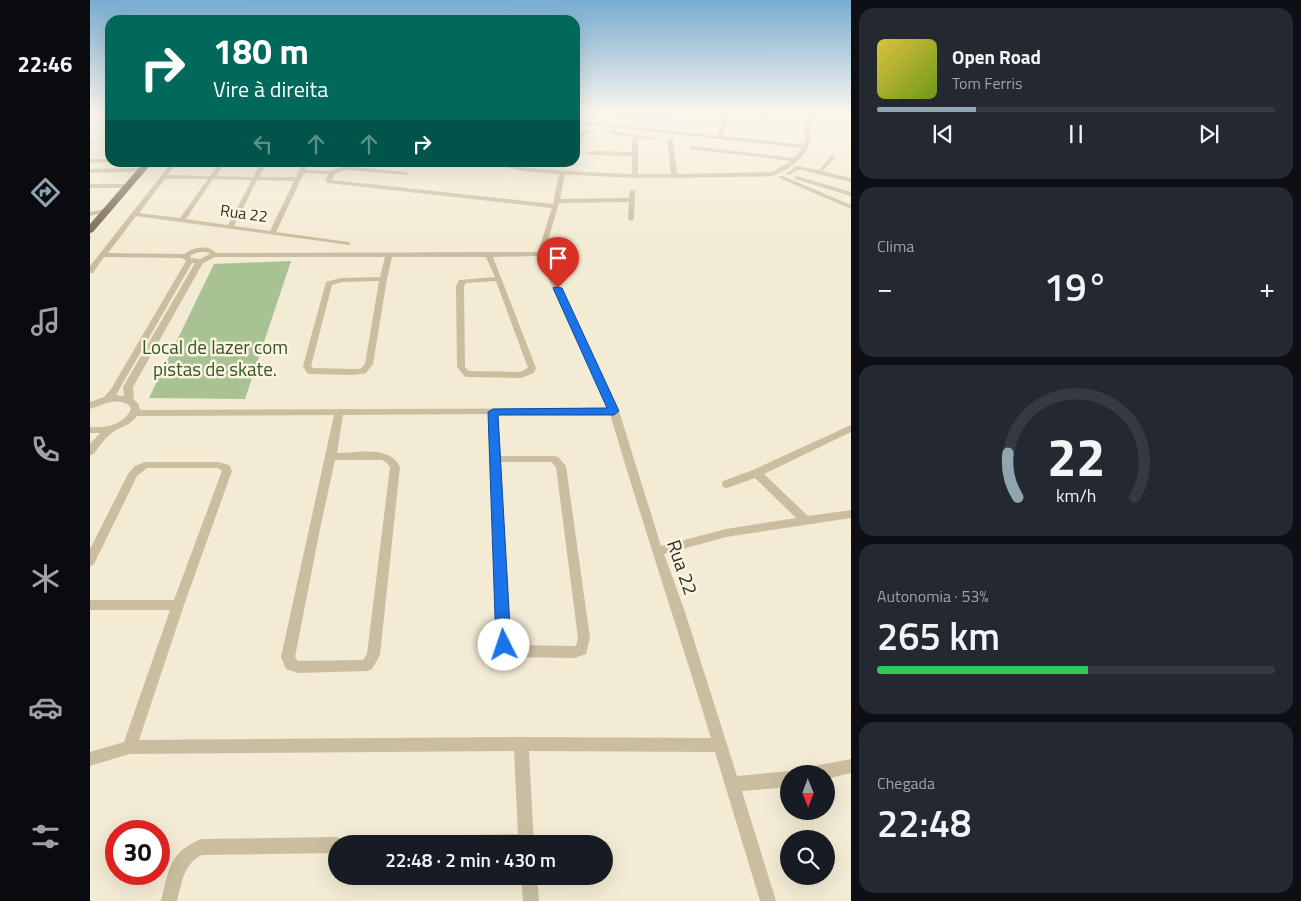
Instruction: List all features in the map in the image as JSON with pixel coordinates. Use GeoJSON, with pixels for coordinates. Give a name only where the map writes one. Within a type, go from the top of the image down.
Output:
{"type":"FeatureCollection","features":[{"type":"Feature","properties":{"kind":"main road"},"geometry":{"type":"LineString","coordinates":[[92,225],[108,210],[144,167]]}},
{"type":"Feature","properties":{"kind":"street"},"geometry":{"type":"LineString","coordinates":[[635,154],[635,175]]}},
{"type":"Feature","properties":{"kind":"street"},"geometry":{"type":"LineString","coordinates":[[672,154],[674,176]]}},
{"type":"Feature","properties":{"kind":"street"},"geometry":{"type":"LineString","coordinates":[[736,154],[794,162],[851,178]]}},
{"type":"Feature","properties":{"kind":"street"},"geometry":{"type":"LineString","coordinates":[[758,175],[778,172],[794,162],[800,154]]}},
{"type":"Feature","properties":{"kind":"street"},"geometry":{"type":"LineString","coordinates":[[821,170],[833,157]]}},
{"type":"Feature","properties":{"kind":"street"},"geometry":{"type":"LineString","coordinates":[[90,161],[105,161]]}},
{"type":"Feature","properties":{"kind":"street"},"geometry":{"type":"LineString","coordinates":[[90,171],[134,167]]}},
{"type":"Feature","properties":{"kind":"street"},"geometry":{"type":"LineString","coordinates":[[90,270],[171,167]]}},
{"type":"Feature","properties":{"kind":"street"},"geometry":{"type":"LineString","coordinates":[[181,221],[220,167]]}},
{"type":"Feature","properties":{"kind":"street"},"geometry":{"type":"LineString","coordinates":[[230,227],[262,167]]}},
{"type":"Feature","properties":{"kind":"street"},"geometry":{"type":"LineString","coordinates":[[272,233],[304,167]]}},
{"type":"Feature","properties":{"kind":"street"},"geometry":{"type":"LineString","coordinates":[[525,167],[562,173],[674,176],[758,175],[781,177],[851,207]]}},
{"type":"Feature","properties":{"kind":"street"},"geometry":{"type":"LineString","coordinates":[[547,171],[551,167]]}},
{"type":"Feature","properties":{"kind":"street"},"geometry":{"type":"LineString","coordinates":[[302,171],[332,173],[345,168],[406,174]]}},
{"type":"Feature","properties":{"kind":"street"},"geometry":{"type":"LineString","coordinates":[[781,177],[788,175],[796,168],[801,168],[851,178]]}},
{"type":"Feature","properties":{"kind":"street"},"geometry":{"type":"LineString","coordinates":[[332,173],[328,181],[555,203],[632,200]]}},
{"type":"Feature","properties":{"kind":"street"},"geometry":{"type":"LineString","coordinates":[[129,400],[128,387],[200,261],[213,255],[389,256],[541,254],[562,173]]}},
{"type":"Feature","properties":{"kind":"street"},"geometry":{"type":"LineString","coordinates":[[788,175],[851,194]]}},
{"type":"Feature","properties":{"kind":"street"},"geometry":{"type":"LineString","coordinates":[[164,177],[298,179]]}},
{"type":"Feature","properties":{"kind":"street"},"geometry":{"type":"LineString","coordinates":[[90,186],[129,186]]}},
{"type":"Feature","properties":{"kind":"street"},"geometry":{"type":"LineString","coordinates":[[630,219],[633,191]]}},
{"type":"Feature","properties":{"kind":"street"},"geometry":{"type":"LineString","coordinates":[[90,210],[108,210]]}},
{"type":"Feature","properties":{"kind":"street"},"geometry":{"type":"LineString","coordinates":[[90,214],[108,210]]}},
{"type":"Feature","properties":{"kind":"street","name":"Rua 22"},"geometry":{"type":"LineString","coordinates":[[135,214],[348,244]]}},
{"type":"Feature","properties":{"kind":"street"},"geometry":{"type":"LineString","coordinates":[[107,399],[115,391],[189,253],[203,249],[213,252],[213,255]]}},
{"type":"Feature","properties":{"kind":"street","name":"Rua 22"},"geometry":{"type":"LineString","coordinates":[[541,254],[614,411],[733,784],[768,901]]}},
{"type":"Feature","properties":{"kind":"street"},"geometry":{"type":"LineString","coordinates":[[102,255],[188,258],[200,261]]}},
{"type":"Feature","properties":{"kind":"street"},"geometry":{"type":"LineString","coordinates":[[489,255],[499,279],[532,368],[531,371],[521,375],[467,374],[462,367],[460,286],[466,280],[499,279]]}},
{"type":"Feature","properties":{"kind":"street"},"geometry":{"type":"LineString","coordinates":[[383,279],[341,280],[329,284],[308,366],[310,370],[354,372],[366,368],[369,364],[383,279],[389,256]]}},
{"type":"Feature","properties":{"kind":"street"},"geometry":{"type":"LineString","coordinates":[[90,406],[107,399],[123,398],[129,400],[135,406],[135,413]]}},
{"type":"Feature","properties":{"kind":"street"},"geometry":{"type":"LineString","coordinates":[[90,452],[110,429],[125,422],[135,413],[614,411]]}},
{"type":"Feature","properties":{"kind":"street"},"geometry":{"type":"LineString","coordinates":[[493,412],[504,645],[512,652],[574,652],[580,650],[584,638],[561,466],[554,459],[496,459]]}},
{"type":"Feature","properties":{"kind":"street"},"geometry":{"type":"LineString","coordinates":[[331,457],[388,457],[392,460],[395,467],[373,655],[367,665],[298,667],[292,665],[288,657],[339,413]]}},
{"type":"Feature","properties":{"kind":"street"},"geometry":{"type":"LineString","coordinates":[[727,484],[757,473],[851,428]]}},
{"type":"Feature","properties":{"kind":"street"},"geometry":{"type":"LineString","coordinates":[[90,430],[110,429]]}},
{"type":"Feature","properties":{"kind":"street"},"geometry":{"type":"LineString","coordinates":[[90,561],[133,474],[139,468],[153,464],[218,465],[225,467],[227,471],[226,477],[178,605],[129,747]]}},
{"type":"Feature","properties":{"kind":"street"},"geometry":{"type":"LineString","coordinates":[[757,473],[805,520]]}},
{"type":"Feature","properties":{"kind":"street"},"geometry":{"type":"LineString","coordinates":[[658,551],[726,533],[851,514]]}},
{"type":"Feature","properties":{"kind":"street"},"geometry":{"type":"LineString","coordinates":[[90,605],[178,605]]}},
{"type":"Feature","properties":{"kind":"street"},"geometry":{"type":"LineString","coordinates":[[521,744],[526,835]]}},
{"type":"Feature","properties":{"kind":"street"},"geometry":{"type":"LineString","coordinates":[[90,759],[129,747],[521,744],[719,745]]}},
{"type":"Feature","properties":{"kind":"street"},"geometry":{"type":"LineString","coordinates":[[835,769],[851,766]]}},
{"type":"Feature","properties":{"kind":"street"},"geometry":{"type":"LineString","coordinates":[[733,784],[780,780]]}},
{"type":"Feature","properties":{"kind":"street"},"geometry":{"type":"LineString","coordinates":[[169,901],[183,857],[191,850],[201,847],[328,845]]}},
{"type":"Feature","properties":{"kind":"street"},"geometry":{"type":"LineString","coordinates":[[530,885],[531,901]]}},
{"type":"Feature","properties":{"kind":"green space","name":"Local de lazer com pistas de skate."},"geometry":{"type":"Polygon","coordinates":[[[291,261],[245,399],[149,398],[214,264],[291,261]]]}},
{"type":"Feature","properties":{"kind":"route"},"geometry":{"type":"LineString","coordinates":[[504,645],[493,412],[614,411],[558,288]]}}]}
